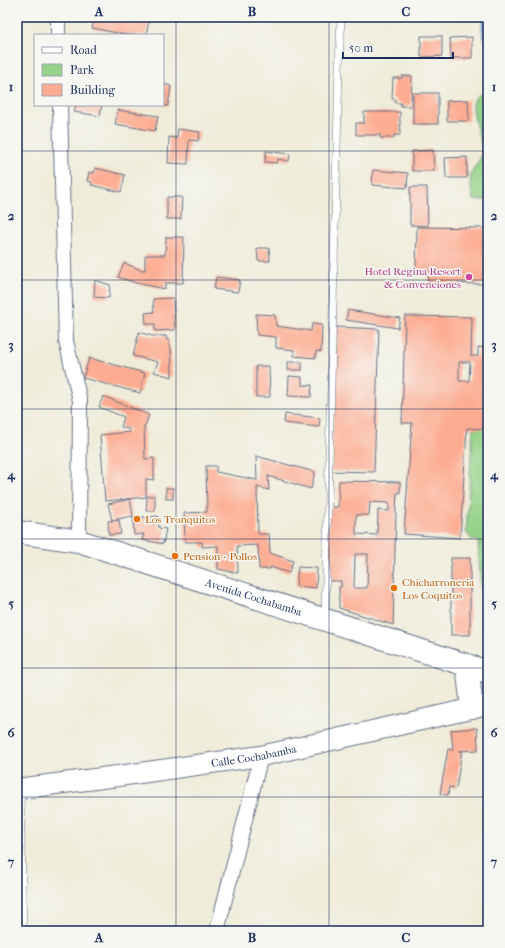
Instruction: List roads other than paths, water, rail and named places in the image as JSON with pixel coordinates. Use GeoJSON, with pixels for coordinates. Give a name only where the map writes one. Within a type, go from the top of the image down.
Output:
{"type":"FeatureCollection","features":[{"type":"Feature","properties":{"kind":"main road","name":"Avenida Cochabamba"},"geometry":{"type":"LineString","coordinates":[[17,532],[79,541],[488,672]]}},
{"type":"Feature","properties":{"kind":"main road"},"geometry":{"type":"LineString","coordinates":[[467,665],[480,706]]}},
{"type":"Feature","properties":{"kind":"street"},"geometry":{"type":"LineString","coordinates":[[58,17],[58,34]]}},
{"type":"Feature","properties":{"kind":"street"},"geometry":{"type":"LineString","coordinates":[[60,106],[66,341],[80,401],[79,541]]}},
{"type":"Feature","properties":{"kind":"street","name":"Calle Cochabamba"},"geometry":{"type":"LineString","coordinates":[[19,788],[261,756],[480,706]]}},
{"type":"Feature","properties":{"kind":"street"},"geometry":{"type":"LineString","coordinates":[[217,931],[261,756]]}},
{"type":"Feature","properties":{"kind":"lane"},"geometry":{"type":"LineString","coordinates":[[325,620],[341,17]]}},
{"type":"Feature","properties":{"kind":"lane"},"geometry":{"type":"LineString","coordinates":[[19,788],[23,931]]}},
{"type":"Feature","properties":{"kind":"water"},"geometry":{"type":"Polygon","coordinates":[[[484,17],[488,17],[488,45],[482,31],[484,17]]]}},
{"type":"Feature","properties":{"kind":"place","name":"Hotel Regina Resort & Convenciones"},"geometry":{"type":"Point","coordinates":[469,277]}},
{"type":"Feature","properties":{"kind":"place","name":"Los Tronquitos"},"geometry":{"type":"Point","coordinates":[137,519]}},
{"type":"Feature","properties":{"kind":"place","name":"Pension + Pollos"},"geometry":{"type":"Point","coordinates":[175,556]}},
{"type":"Feature","properties":{"kind":"place","name":"Chicharroneria Los Coquitos"},"geometry":{"type":"Point","coordinates":[394,588]}}]}
